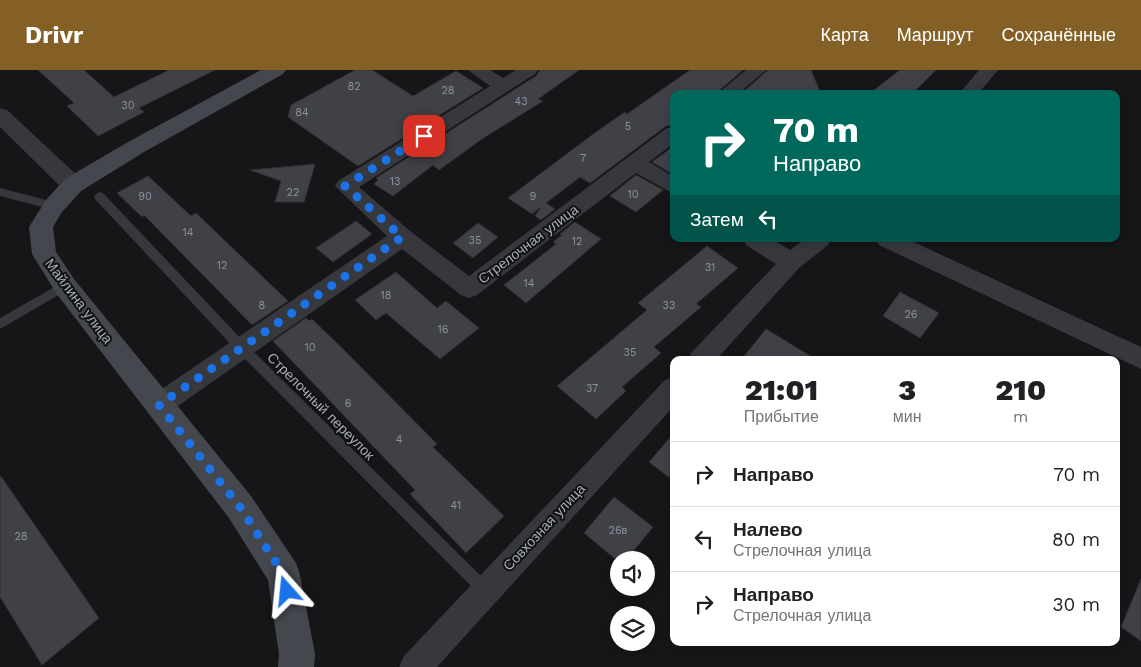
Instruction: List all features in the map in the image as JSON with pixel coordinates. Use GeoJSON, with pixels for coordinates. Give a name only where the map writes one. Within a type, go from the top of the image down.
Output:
{"type":"FeatureCollection","features":[{"type":"Feature","properties":{"kind":"main road","name":"Майлина улица"},"geometry":{"type":"LineString","coordinates":[[276,70],[136,147],[73,185],[54,206],[41,227],[44,254],[65,286],[240,507],[284,575],[297,654],[296,667]]}},
{"type":"Feature","properties":{"kind":"street"},"geometry":{"type":"LineString","coordinates":[[477,70],[503,86]]}},
{"type":"Feature","properties":{"kind":"street","name":"Стрелочная улица"},"geometry":{"type":"LineString","coordinates":[[529,70],[345,186],[402,237],[469,289],[670,136]]}},
{"type":"Feature","properties":{"kind":"street"},"geometry":{"type":"LineString","coordinates":[[731,90],[757,70]]}},
{"type":"Feature","properties":{"kind":"street"},"geometry":{"type":"LineString","coordinates":[[971,90],[985,71]]}},
{"type":"Feature","properties":{"kind":"street"},"geometry":{"type":"LineString","coordinates":[[0,115],[73,185]]}},
{"type":"Feature","properties":{"kind":"street"},"geometry":{"type":"LineString","coordinates":[[635,163],[670,185]]}},
{"type":"Feature","properties":{"kind":"street"},"geometry":{"type":"LineString","coordinates":[[159,405],[402,237]]}},
{"type":"Feature","properties":{"kind":"street"},"geometry":{"type":"LineString","coordinates":[[759,242],[791,262]]}},
{"type":"Feature","properties":{"kind":"street"},"geometry":{"type":"LineString","coordinates":[[704,356],[791,262],[816,242]]}},
{"type":"Feature","properties":{"kind":"street"},"geometry":{"type":"LineString","coordinates":[[894,242],[1141,358]]}},
{"type":"Feature","properties":{"kind":"street","name":"Совхозная улица"},"geometry":{"type":"LineString","coordinates":[[415,667],[670,392]]}},
{"type":"Feature","properties":{"kind":"lane"},"geometry":{"type":"LineString","coordinates":[[0,192],[54,206]]}},
{"type":"Feature","properties":{"kind":"lane","name":"Стрелочный переулок"},"geometry":{"type":"LineString","coordinates":[[99,196],[242,348],[485,590]]}},
{"type":"Feature","properties":{"kind":"lane"},"geometry":{"type":"LineString","coordinates":[[0,324],[65,286]]}},
{"type":"Feature","properties":{"kind":"building"},"geometry":{"type":"Polygon","coordinates":[[[38,70],[84,70],[114,97],[169,70],[215,70],[139,108],[144,112],[98,136],[67,106],[74,103],[38,70]]]}},
{"type":"Feature","properties":{"kind":"building"},"geometry":{"type":"Polygon","coordinates":[[[355,70],[372,70],[413,96],[456,71],[483,88],[358,166],[288,117],[291,105],[355,70]]]}},
{"type":"Feature","properties":{"kind":"building"},"geometry":{"type":"Polygon","coordinates":[[[540,70],[579,70],[538,99],[543,101],[482,139],[439,170],[433,165],[393,196],[374,184],[378,180],[376,178],[536,76],[540,70]]]}},
{"type":"Feature","properties":{"kind":"building"},"geometry":{"type":"Polygon","coordinates":[[[690,70],[743,70],[720,90],[670,90],[670,126],[666,126],[590,183],[580,177],[546,203],[555,209],[541,220],[535,216],[541,207],[532,214],[508,198],[596,132],[625,112],[627,114],[690,70]]]}},
{"type":"Feature","properties":{"kind":"building"},"geometry":{"type":"Polygon","coordinates":[[[768,70],[811,70],[819,90],[746,90],[768,70]]]}},
{"type":"Feature","properties":{"kind":"building"},"geometry":{"type":"Polygon","coordinates":[[[900,70],[936,70],[916,90],[874,90],[900,70]]]}},
{"type":"Feature","properties":{"kind":"building"},"geometry":{"type":"Polygon","coordinates":[[[670,149],[670,173],[652,162],[670,149]]]}},
{"type":"Feature","properties":{"kind":"building"},"geometry":{"type":"Polygon","coordinates":[[[315,164],[304,202],[275,202],[281,181],[250,170],[315,164]]]}},
{"type":"Feature","properties":{"kind":"building"},"geometry":{"type":"Polygon","coordinates":[[[636,175],[663,190],[636,212],[610,196],[636,175]]]}},
{"type":"Feature","properties":{"kind":"building"},"geometry":{"type":"Polygon","coordinates":[[[148,176],[191,216],[196,213],[288,301],[252,325],[144,215],[142,217],[117,193],[148,176]]]}},
{"type":"Feature","properties":{"kind":"building"},"geometry":{"type":"Polygon","coordinates":[[[356,221],[372,234],[333,262],[316,248],[356,221]]]}},
{"type":"Feature","properties":{"kind":"building"},"geometry":{"type":"Polygon","coordinates":[[[575,222],[601,239],[526,303],[504,285],[556,244],[553,242],[575,222]]]}},
{"type":"Feature","properties":{"kind":"building"},"geometry":{"type":"Polygon","coordinates":[[[478,223],[498,237],[473,258],[453,243],[478,223]]]}},
{"type":"Feature","properties":{"kind":"building"},"geometry":{"type":"Polygon","coordinates":[[[707,246],[738,268],[696,304],[701,307],[654,347],[661,353],[622,387],[626,391],[596,419],[557,386],[647,310],[638,303],[707,246]]]}},
{"type":"Feature","properties":{"kind":"building"},"geometry":{"type":"Polygon","coordinates":[[[396,272],[437,308],[446,301],[479,328],[440,359],[386,313],[376,320],[355,300],[396,272]]]}},
{"type":"Feature","properties":{"kind":"building"},"geometry":{"type":"Polygon","coordinates":[[[900,292],[939,313],[920,338],[883,316],[900,292]]]}},
{"type":"Feature","properties":{"kind":"building"},"geometry":{"type":"Polygon","coordinates":[[[306,318],[309,321],[312,319],[344,350],[437,444],[433,447],[504,516],[466,553],[410,494],[415,490],[273,341],[306,318]]]}},
{"type":"Feature","properties":{"kind":"building"},"geometry":{"type":"Polygon","coordinates":[[[766,329],[810,356],[744,356],[766,329]]]}},
{"type":"Feature","properties":{"kind":"building"},"geometry":{"type":"Polygon","coordinates":[[[670,438],[670,478],[649,462],[670,438]]]}},
{"type":"Feature","properties":{"kind":"building"},"geometry":{"type":"Polygon","coordinates":[[[0,475],[99,618],[42,665],[0,597],[0,475]]]}},
{"type":"Feature","properties":{"kind":"building"},"geometry":{"type":"Polygon","coordinates":[[[614,497],[653,527],[633,551],[610,551],[610,555],[584,533],[614,497]]]}},
{"type":"Feature","properties":{"kind":"building"},"geometry":{"type":"Polygon","coordinates":[[[1141,579],[1141,641],[1121,627],[1141,579]]]}},
{"type":"Feature","properties":{"kind":"route"},"geometry":{"type":"LineString","coordinates":[[287,591],[284,575],[240,507],[159,405],[402,237],[345,186],[424,136]]}}]}
